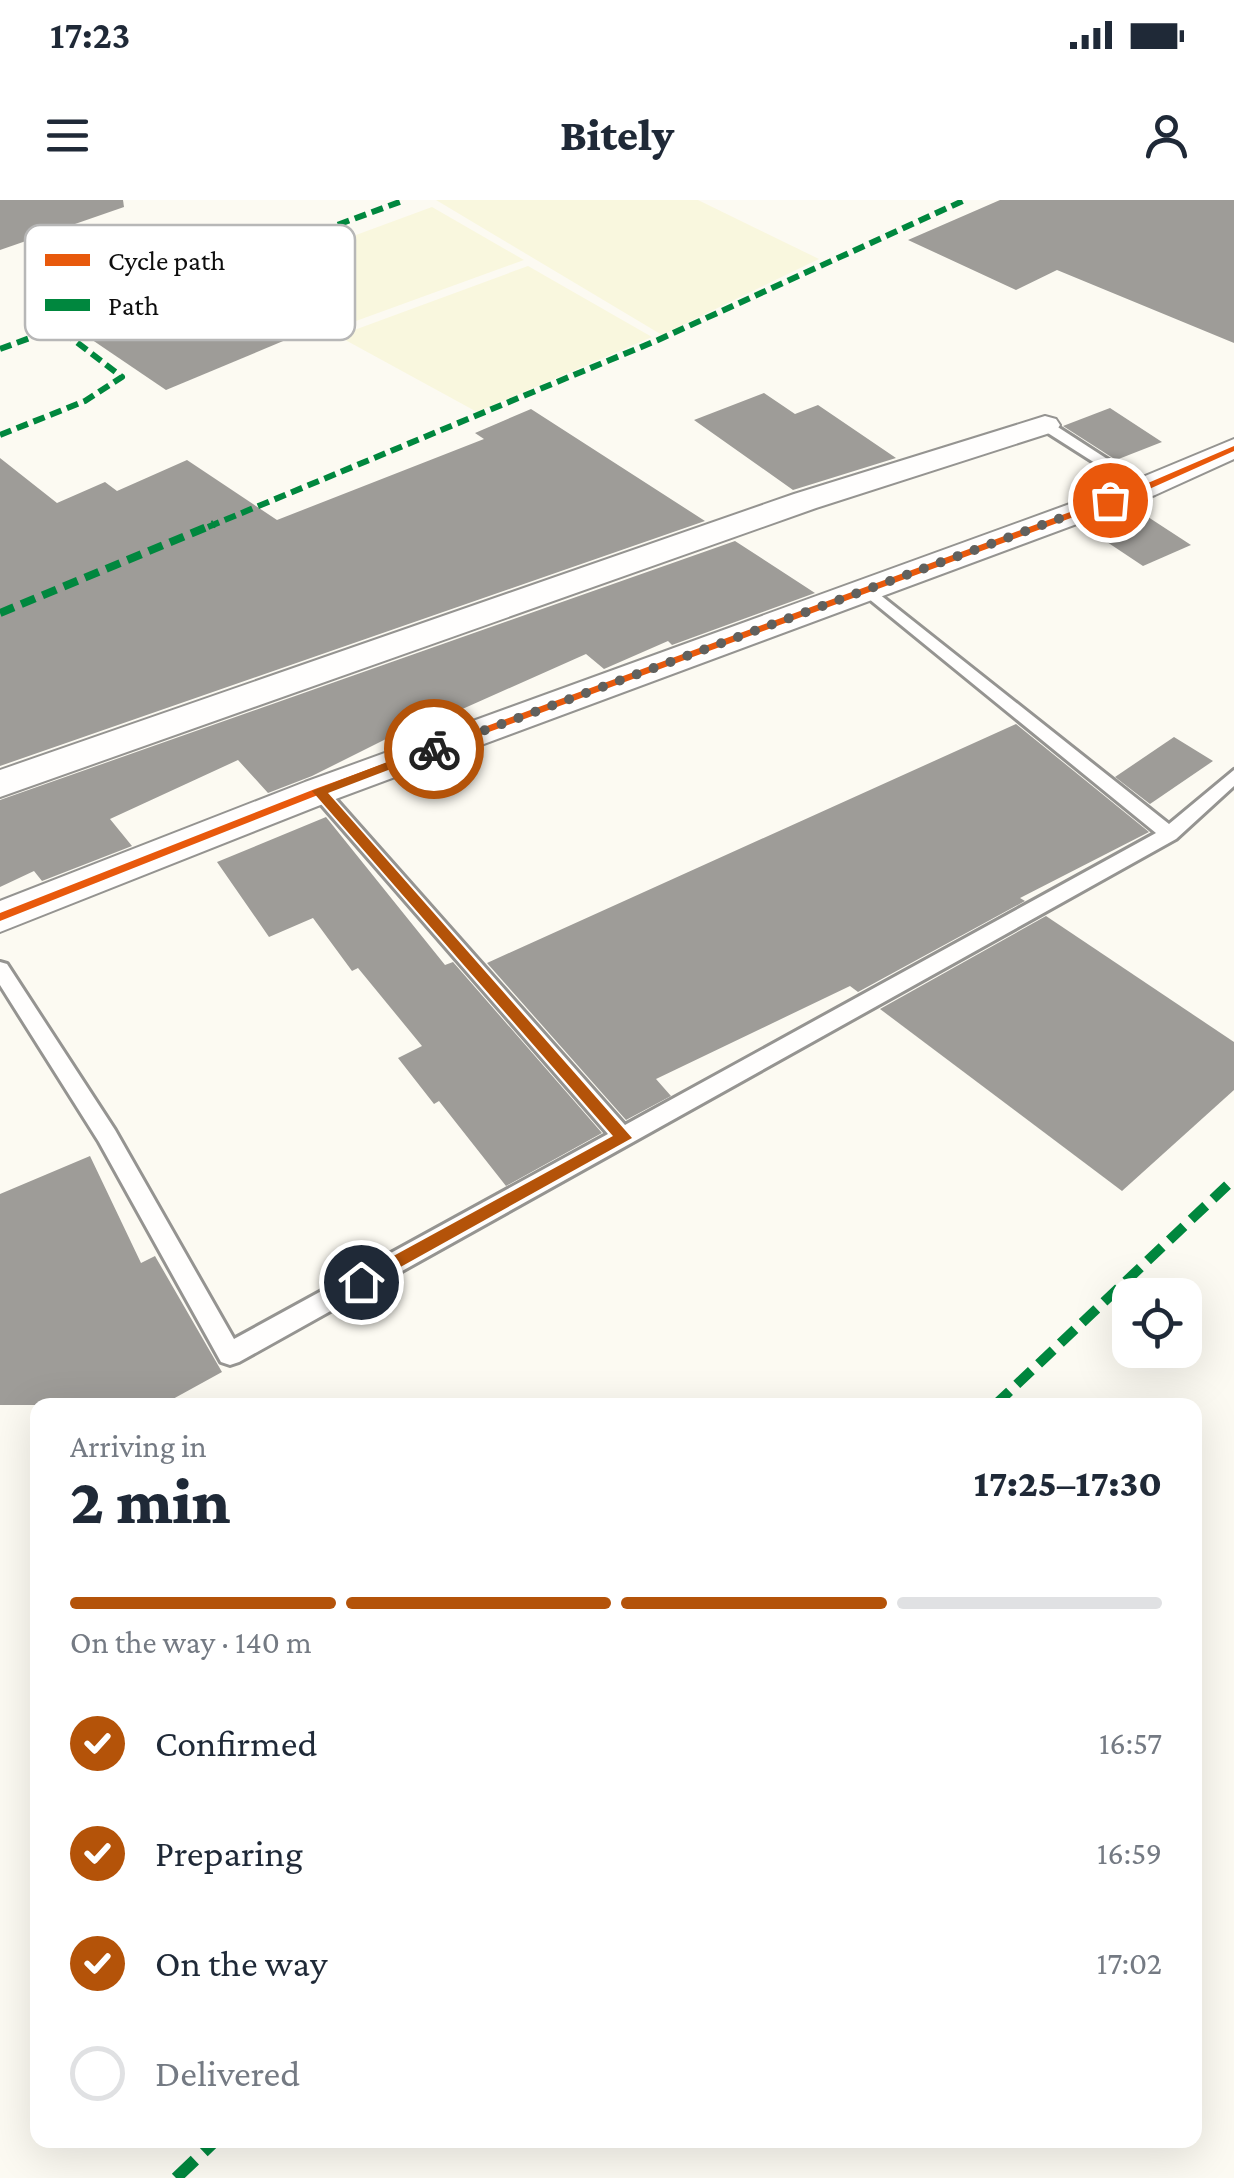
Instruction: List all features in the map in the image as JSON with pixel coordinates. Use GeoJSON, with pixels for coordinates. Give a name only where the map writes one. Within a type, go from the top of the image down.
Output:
{"type":"FeatureCollection","features":[{"type":"Feature","properties":{"kind":"street"},"geometry":{"type":"LineString","coordinates":[[0,784],[805,501],[1045,425]]}},
{"type":"Feature","properties":{"kind":"street"},"geometry":{"type":"LineString","coordinates":[[0,917],[319,791],[1144,488],[1234,448]]}},
{"type":"Feature","properties":{"kind":"lane"},"geometry":{"type":"LineString","coordinates":[[1045,425],[1144,488]]}},
{"type":"Feature","properties":{"kind":"lane"},"geometry":{"type":"LineString","coordinates":[[869,591],[1169,834]]}},
{"type":"Feature","properties":{"kind":"lane"},"geometry":{"type":"LineString","coordinates":[[0,969],[107,1136],[230,1354],[1169,834],[1234,776]]}},
{"type":"Feature","properties":{"kind":"lane"},"geometry":{"type":"LineString","coordinates":[[319,791],[624,1138]]}},
{"type":"Feature","properties":{"kind":"shaded area"},"geometry":{"type":"Polygon","coordinates":[[[436,200],[698,200],[819,259],[662,335],[436,200]]]}},
{"type":"Feature","properties":{"kind":"shaded area"},"geometry":{"type":"Polygon","coordinates":[[[432,207],[524,260],[355,321],[355,235],[432,207]]]}},
{"type":"Feature","properties":{"kind":"shaded area"},"geometry":{"type":"Polygon","coordinates":[[[528,266],[652,337],[477,412],[345,340],[355,340],[355,330],[528,266]]]}},
{"type":"Feature","properties":{"kind":"building"},"geometry":{"type":"Polygon","coordinates":[[[0,200],[123,200],[124,207],[72,225],[25,225],[25,241],[0,250],[0,200]]]}},
{"type":"Feature","properties":{"kind":"building"},"geometry":{"type":"Polygon","coordinates":[[[1000,200],[1234,200],[1234,343],[1057,270],[1016,290],[908,240],[1000,200]]]}},
{"type":"Feature","properties":{"kind":"building"},"geometry":{"type":"Polygon","coordinates":[[[92,340],[286,340],[166,390],[92,340]]]}},
{"type":"Feature","properties":{"kind":"building"},"geometry":{"type":"Polygon","coordinates":[[[764,393],[795,414],[818,405],[896,458],[793,490],[694,420],[764,393]]]}},
{"type":"Feature","properties":{"kind":"building"},"geometry":{"type":"Polygon","coordinates":[[[1110,408],[1162,442],[1116,460],[1063,426],[1110,408]]]}},
{"type":"Feature","properties":{"kind":"building"},"geometry":{"type":"Polygon","coordinates":[[[531,409],[705,521],[0,766],[0,458],[57,503],[105,482],[117,491],[187,460],[277,520],[484,439],[475,433],[531,409]]]}},
{"type":"Feature","properties":{"kind":"building"},"geometry":{"type":"Polygon","coordinates":[[[1148,517],[1191,545],[1143,566],[1101,538],[1148,517]]]}},
{"type":"Feature","properties":{"kind":"building"},"geometry":{"type":"Polygon","coordinates":[[[735,541],[815,593],[672,645],[668,641],[604,669],[586,654],[422,727],[418,723],[312,776],[268,793],[238,760],[110,819],[132,846],[42,881],[34,871],[0,887],[0,800],[735,541]]]}},
{"type":"Feature","properties":{"kind":"building"},"geometry":{"type":"Polygon","coordinates":[[[1016,724],[1149,832],[1020,898],[1025,901],[858,992],[850,986],[656,1079],[671,1096],[626,1120],[487,963],[1016,724]]]}},
{"type":"Feature","properties":{"kind":"building"},"geometry":{"type":"Polygon","coordinates":[[[1174,737],[1213,761],[1150,804],[1115,777],[1174,737]]]}},
{"type":"Feature","properties":{"kind":"building"},"geometry":{"type":"Polygon","coordinates":[[[326,817],[445,965],[453,962],[602,1133],[506,1186],[439,1101],[434,1104],[398,1058],[422,1046],[358,968],[352,971],[313,918],[269,937],[217,862],[326,817]]]}},
{"type":"Feature","properties":{"kind":"building"},"geometry":{"type":"Polygon","coordinates":[[[1046,916],[1234,1042],[1234,1090],[1122,1191],[880,1009],[1046,916]]]}},
{"type":"Feature","properties":{"kind":"building"},"geometry":{"type":"Polygon","coordinates":[[[90,1156],[141,1263],[155,1256],[222,1372],[175,1398],[30,1398],[30,1405],[0,1405],[0,1194],[90,1156]]]}},
{"type":"Feature","properties":{"kind":"marked path"},"geometry":{"type":"LineString","coordinates":[[337,225],[405,200]]}},
{"type":"Feature","properties":{"kind":"marked path"},"geometry":{"type":"LineString","coordinates":[[0,613],[658,340],[965,200]]}},
{"type":"Feature","properties":{"kind":"marked path"},"geometry":{"type":"LineString","coordinates":[[0,349],[25,340]]}},
{"type":"Feature","properties":{"kind":"marked path"},"geometry":{"type":"LineString","coordinates":[[0,435],[85,401],[122,377],[74,340]]}},
{"type":"Feature","properties":{"kind":"marked path"},"geometry":{"type":"LineString","coordinates":[[1002,1398],[1234,1179]]}},
{"type":"Feature","properties":{"kind":"marked path"},"geometry":{"type":"LineString","coordinates":[[176,2178],[208,2148]]}},
{"type":"Feature","properties":{"kind":"cycle path"},"geometry":{"type":"LineString","coordinates":[[0,917],[319,791],[1144,488],[1234,448]]}},
{"type":"Feature","properties":{"kind":"way so far"},"geometry":{"type":"LineString","coordinates":[[434,749],[1110,500]]}},
{"type":"Feature","properties":{"kind":"route"},"geometry":{"type":"LineString","coordinates":[[361,1282],[624,1138],[319,791],[434,749]]}}]}
